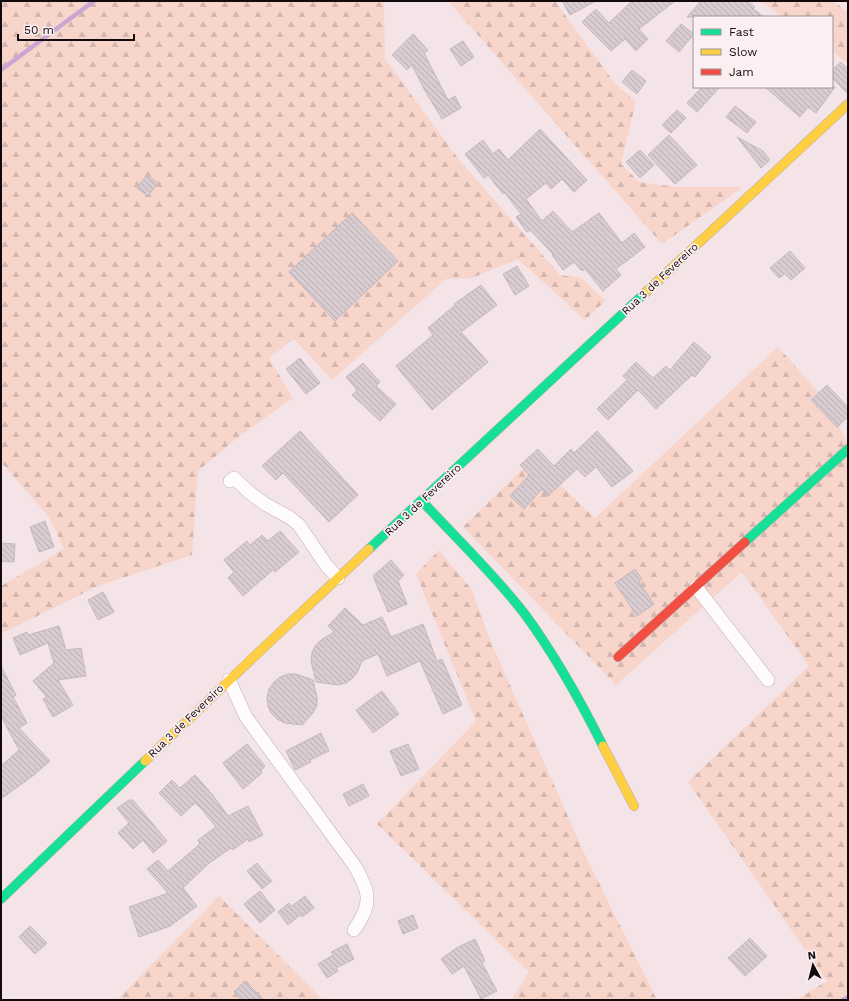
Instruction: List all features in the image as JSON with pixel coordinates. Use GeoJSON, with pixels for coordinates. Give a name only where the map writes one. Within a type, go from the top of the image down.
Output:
{"type":"FeatureCollection","features":[{"type":"Feature","properties":{"kind":"main road","name":"Rua 3 de Fevereiro"},"geometry":{"type":"LineString","coordinates":[[1,899],[229,680],[848,104]]}},
{"type":"Feature","properties":{"kind":"main road"},"geometry":{"type":"LineString","coordinates":[[618,657],[848,449]]}},
{"type":"Feature","properties":{"kind":"main road"},"geometry":{"type":"LineString","coordinates":[[422,501],[504,589],[524,613],[580,702],[634,806]]}},
{"type":"Feature","properties":{"kind":"street"},"geometry":{"type":"LineString","coordinates":[[230,481],[234,478],[265,504],[299,524],[326,565],[338,578]]}},
{"type":"Feature","properties":{"kind":"street"},"geometry":{"type":"LineString","coordinates":[[696,587],[768,680]]}},
{"type":"Feature","properties":{"kind":"street"},"geometry":{"type":"LineString","coordinates":[[229,680],[246,717],[354,865],[363,880],[367,894],[367,907],[363,918],[354,930]]}},
{"type":"Feature","properties":{"kind":"green space"},"geometry":{"type":"Polygon","coordinates":[[[1,1],[386,1],[384,3],[385,59],[460,161],[560,275],[582,278],[605,301],[585,320],[518,259],[472,278],[446,279],[332,380],[294,339],[269,358],[293,398],[237,438],[198,471],[192,555],[98,586],[1,634],[1,586],[64,549],[49,517],[1,462],[1,1]]]}},
{"type":"Feature","properties":{"kind":"green space"},"geometry":{"type":"Polygon","coordinates":[[[448,1],[555,1],[616,85],[636,101],[621,164],[639,182],[677,187],[743,187],[662,244],[448,1]]]}},
{"type":"Feature","properties":{"kind":"green space"},"geometry":{"type":"Polygon","coordinates":[[[760,1],[834,1],[848,13],[848,64],[833,52],[833,16],[782,16],[760,1]]]}},
{"type":"Feature","properties":{"kind":"green space"},"geometry":{"type":"Polygon","coordinates":[[[778,347],[823,397],[848,443],[848,1000],[796,1000],[827,981],[688,782],[809,666],[742,572],[616,685],[463,527],[533,459],[595,518],[778,347]]]}},
{"type":"Feature","properties":{"kind":"green space"},"geometry":{"type":"Polygon","coordinates":[[[439,550],[472,590],[490,640],[585,855],[657,1000],[511,1000],[529,972],[377,824],[476,721],[416,574],[439,550]]]}},
{"type":"Feature","properties":{"kind":"green space"},"geometry":{"type":"Polygon","coordinates":[[[219,896],[323,1000],[117,1000],[219,896]]]}},
{"type":"Feature","properties":{"kind":"building"},"geometry":{"type":"Polygon","coordinates":[[[562,1],[596,1],[570,15],[562,1]]]}},
{"type":"Feature","properties":{"kind":"building"},"geometry":{"type":"Polygon","coordinates":[[[632,1],[675,1],[639,29],[648,39],[636,51],[625,39],[611,51],[582,22],[596,9],[609,23],[632,1]]]}},
{"type":"Feature","properties":{"kind":"building"},"geometry":{"type":"Polygon","coordinates":[[[701,1],[747,1],[755,7],[753,9],[763,16],[693,16],[687,17],[701,1]]]}},
{"type":"Feature","properties":{"kind":"building"},"geometry":{"type":"Polygon","coordinates":[[[681,24],[693,33],[679,52],[666,41],[681,24]]]}},
{"type":"Feature","properties":{"kind":"building"},"geometry":{"type":"Polygon","coordinates":[[[413,34],[428,50],[424,53],[448,100],[455,96],[461,108],[442,119],[425,91],[412,65],[407,70],[392,55],[413,34]]]}},
{"type":"Feature","properties":{"kind":"building"},"geometry":{"type":"Polygon","coordinates":[[[463,41],[474,57],[461,66],[450,49],[463,41]]]}},
{"type":"Feature","properties":{"kind":"building"},"geometry":{"type":"Polygon","coordinates":[[[841,62],[848,69],[848,92],[846,92],[833,79],[833,69],[841,62]]]}},
{"type":"Feature","properties":{"kind":"building"},"geometry":{"type":"Polygon","coordinates":[[[632,70],[646,81],[637,94],[622,82],[632,70]]]}},
{"type":"Feature","properties":{"kind":"building"},"geometry":{"type":"Polygon","coordinates":[[[835,87],[816,113],[808,107],[800,117],[766,88],[835,87]]]}},
{"type":"Feature","properties":{"kind":"building"},"geometry":{"type":"Polygon","coordinates":[[[701,88],[719,88],[697,112],[687,103],[701,88]]]}},
{"type":"Feature","properties":{"kind":"building"},"geometry":{"type":"Polygon","coordinates":[[[735,106],[756,122],[747,133],[726,117],[735,106]]]}},
{"type":"Feature","properties":{"kind":"building"},"geometry":{"type":"Polygon","coordinates":[[[677,110],[686,118],[671,133],[662,125],[677,110]]]}},
{"type":"Feature","properties":{"kind":"building"},"geometry":{"type":"Polygon","coordinates":[[[540,129],[587,180],[574,192],[562,179],[551,189],[546,183],[526,199],[542,221],[553,211],[572,232],[599,213],[622,243],[634,233],[645,247],[616,269],[621,275],[603,291],[585,269],[582,271],[574,262],[563,270],[552,255],[553,254],[530,230],[527,232],[516,217],[521,214],[505,193],[503,194],[488,175],[484,178],[465,154],[483,140],[493,154],[499,149],[508,160],[540,129]]]}},
{"type":"Feature","properties":{"kind":"building"},"geometry":{"type":"Polygon","coordinates":[[[669,135],[697,165],[675,184],[648,155],[669,135]]]}},
{"type":"Feature","properties":{"kind":"building"},"geometry":{"type":"Polygon","coordinates":[[[737,137],[763,151],[770,160],[761,168],[737,137]]]}},
{"type":"Feature","properties":{"kind":"building"},"geometry":{"type":"Polygon","coordinates":[[[640,150],[654,165],[640,178],[626,162],[640,150]]]}},
{"type":"Feature","properties":{"kind":"building"},"geometry":{"type":"Polygon","coordinates":[[[147,175],[158,183],[148,196],[137,188],[147,175]]]}},
{"type":"Feature","properties":{"kind":"building"},"geometry":{"type":"Polygon","coordinates":[[[352,213],[398,261],[335,321],[289,272],[352,213]]]}},
{"type":"Feature","properties":{"kind":"building"},"geometry":{"type":"Polygon","coordinates":[[[790,251],[805,268],[791,280],[785,274],[779,278],[770,268],[790,251]]]}},
{"type":"Feature","properties":{"kind":"building"},"geometry":{"type":"Polygon","coordinates":[[[517,266],[529,286],[515,295],[503,274],[517,266]]]}},
{"type":"Feature","properties":{"kind":"building"},"geometry":{"type":"Polygon","coordinates":[[[481,285],[497,305],[461,332],[488,362],[432,410],[396,366],[433,335],[428,328],[455,305],[454,304],[481,285]]]}},
{"type":"Feature","properties":{"kind":"building"},"geometry":{"type":"Polygon","coordinates":[[[694,342],[711,357],[695,377],[692,375],[656,409],[638,390],[608,420],[597,409],[627,380],[623,376],[636,362],[653,378],[666,366],[670,370],[694,342]]]}},
{"type":"Feature","properties":{"kind":"building"},"geometry":{"type":"Polygon","coordinates":[[[300,358],[320,383],[306,394],[286,369],[300,358]]]}},
{"type":"Feature","properties":{"kind":"building"},"geometry":{"type":"Polygon","coordinates":[[[363,363],[380,382],[376,386],[396,404],[380,421],[352,395],[357,390],[346,377],[363,363]]]}},
{"type":"Feature","properties":{"kind":"building"},"geometry":{"type":"Polygon","coordinates":[[[827,385],[848,407],[848,417],[837,427],[811,400],[827,385]]]}},
{"type":"Feature","properties":{"kind":"building"},"geometry":{"type":"Polygon","coordinates":[[[300,431],[358,495],[329,522],[283,473],[276,480],[262,466],[300,431]]]}},
{"type":"Feature","properties":{"kind":"building"},"geometry":{"type":"Polygon","coordinates":[[[597,431],[633,471],[612,487],[596,467],[585,477],[577,469],[548,496],[542,489],[524,509],[510,496],[529,475],[520,465],[538,449],[554,466],[571,449],[574,453],[597,431]]]}},
{"type":"Feature","properties":{"kind":"building"},"geometry":{"type":"Polygon","coordinates":[[[45,521],[54,547],[39,552],[30,527],[45,521]]]}},
{"type":"Feature","properties":{"kind":"building"},"geometry":{"type":"Polygon","coordinates":[[[280,531],[299,552],[275,572],[273,570],[243,596],[228,578],[234,572],[224,560],[247,541],[250,545],[262,535],[268,541],[280,531]]]}},
{"type":"Feature","properties":{"kind":"building"},"geometry":{"type":"Polygon","coordinates":[[[1,543],[15,544],[14,562],[1,561],[1,543]]]}},
{"type":"Feature","properties":{"kind":"building"},"geometry":{"type":"Polygon","coordinates":[[[391,560],[404,575],[398,581],[407,604],[388,612],[373,576],[391,560]]]}},
{"type":"Feature","properties":{"kind":"building"},"geometry":{"type":"Polygon","coordinates":[[[635,569],[642,579],[639,582],[654,604],[637,616],[615,583],[635,569]]]}},
{"type":"Feature","properties":{"kind":"building"},"geometry":{"type":"Polygon","coordinates":[[[103,592],[114,612],[98,620],[88,600],[103,592]]]}},
{"type":"Feature","properties":{"kind":"building"},"geometry":{"type":"Polygon","coordinates":[[[345,608],[363,625],[382,617],[391,637],[423,624],[437,661],[442,659],[462,705],[443,714],[420,661],[387,676],[378,654],[362,661],[353,678],[346,683],[338,685],[316,682],[311,661],[312,653],[315,646],[321,640],[334,632],[328,626],[345,608]]]}},
{"type":"Feature","properties":{"kind":"building"},"geometry":{"type":"Polygon","coordinates":[[[59,626],[66,650],[81,648],[86,676],[58,680],[73,705],[53,717],[43,699],[47,697],[33,681],[54,663],[48,643],[20,655],[13,638],[27,632],[28,635],[59,626]]]}},
{"type":"Feature","properties":{"kind":"building"},"geometry":{"type":"Polygon","coordinates":[[[1,666],[16,695],[13,697],[27,723],[19,728],[50,761],[34,775],[1,799],[1,766],[19,750],[1,716],[1,666]]]}},
{"type":"Feature","properties":{"kind":"building"},"geometry":{"type":"Polygon","coordinates":[[[288,674],[296,674],[313,680],[317,697],[317,705],[313,713],[302,725],[285,723],[277,719],[271,713],[268,706],[267,697],[269,689],[280,677],[288,674]]]}},
{"type":"Feature","properties":{"kind":"building"},"geometry":{"type":"Polygon","coordinates":[[[382,691],[399,714],[373,733],[356,710],[382,691]]]}},
{"type":"Feature","properties":{"kind":"building"},"geometry":{"type":"Polygon","coordinates":[[[321,733],[329,751],[310,760],[311,762],[295,770],[286,751],[321,733]]]}},
{"type":"Feature","properties":{"kind":"building"},"geometry":{"type":"Polygon","coordinates":[[[247,744],[265,766],[261,771],[262,773],[243,789],[223,763],[247,744]]]}},
{"type":"Feature","properties":{"kind":"building"},"geometry":{"type":"Polygon","coordinates":[[[408,744],[419,769],[401,776],[390,751],[408,744]]]}},
{"type":"Feature","properties":{"kind":"building"},"geometry":{"type":"Polygon","coordinates":[[[195,775],[212,794],[228,816],[248,806],[263,835],[249,842],[248,839],[233,850],[231,848],[208,864],[183,888],[197,906],[170,926],[139,937],[129,907],[168,893],[147,869],[158,860],[168,871],[200,844],[198,840],[216,827],[195,803],[181,816],[159,793],[172,780],[180,788],[195,775]]]}},
{"type":"Feature","properties":{"kind":"building"},"geometry":{"type":"Polygon","coordinates":[[[363,784],[369,796],[349,806],[343,794],[363,784]]]}},
{"type":"Feature","properties":{"kind":"building"},"geometry":{"type":"Polygon","coordinates":[[[129,800],[133,800],[167,841],[153,853],[143,840],[133,849],[118,833],[129,823],[117,808],[129,800]]]}},
{"type":"Feature","properties":{"kind":"building"},"geometry":{"type":"Polygon","coordinates":[[[257,863],[272,881],[262,889],[247,871],[257,863]]]}},
{"type":"Feature","properties":{"kind":"building"},"geometry":{"type":"Polygon","coordinates":[[[260,891],[275,910],[260,923],[244,904],[260,891]]]}},
{"type":"Feature","properties":{"kind":"building"},"geometry":{"type":"Polygon","coordinates":[[[305,896],[314,908],[302,917],[300,915],[288,925],[278,912],[289,903],[292,906],[305,896]]]}},
{"type":"Feature","properties":{"kind":"building"},"geometry":{"type":"Polygon","coordinates":[[[413,915],[418,928],[403,934],[398,921],[413,915]]]}},
{"type":"Feature","properties":{"kind":"building"},"geometry":{"type":"Polygon","coordinates":[[[30,926],[47,943],[35,954],[19,937],[30,926]]]}},
{"type":"Feature","properties":{"kind":"building"},"geometry":{"type":"Polygon","coordinates":[[[750,938],[767,956],[745,976],[728,958],[750,938]]]}},
{"type":"Feature","properties":{"kind":"building"},"geometry":{"type":"Polygon","coordinates":[[[475,939],[485,961],[482,963],[497,991],[481,999],[464,966],[452,974],[441,959],[458,947],[475,939]]]}},
{"type":"Feature","properties":{"kind":"building"},"geometry":{"type":"Polygon","coordinates":[[[347,944],[354,959],[336,968],[338,971],[327,978],[318,964],[333,955],[331,952],[347,944]]]}},
{"type":"Feature","properties":{"kind":"building"},"geometry":{"type":"Polygon","coordinates":[[[245,981],[264,1000],[241,1000],[234,992],[245,981]]]}},
{"type":"Feature","properties":{"kind":"waterway"},"geometry":{"type":"LineString","coordinates":[[1,70],[94,1]]}},
{"type":"Feature","properties":{"kind":"waterway"},"geometry":{"type":"LineString","coordinates":[[843,1000],[848,997]]}},
{"type":"Feature","properties":{"kind":"traffic: fast"},"geometry":{"type":"LineString","coordinates":[[369,549],[646,292]]}},
{"type":"Feature","properties":{"kind":"traffic: fast"},"geometry":{"type":"LineString","coordinates":[[745,542],[848,449]]}},
{"type":"Feature","properties":{"kind":"traffic: fast"},"geometry":{"type":"LineString","coordinates":[[422,501],[487,570],[524,613],[566,678],[603,746]]}},
{"type":"Feature","properties":{"kind":"traffic: fast"},"geometry":{"type":"LineString","coordinates":[[1,899],[145,761]]}},
{"type":"Feature","properties":{"kind":"traffic: slow"},"geometry":{"type":"LineString","coordinates":[[646,292],[848,104]]}},
{"type":"Feature","properties":{"kind":"traffic: slow"},"geometry":{"type":"LineString","coordinates":[[145,761],[369,549]]}},
{"type":"Feature","properties":{"kind":"traffic: slow"},"geometry":{"type":"LineString","coordinates":[[603,746],[634,806]]}},
{"type":"Feature","properties":{"kind":"traffic: jam"},"geometry":{"type":"LineString","coordinates":[[618,657],[745,542]]}}]}
